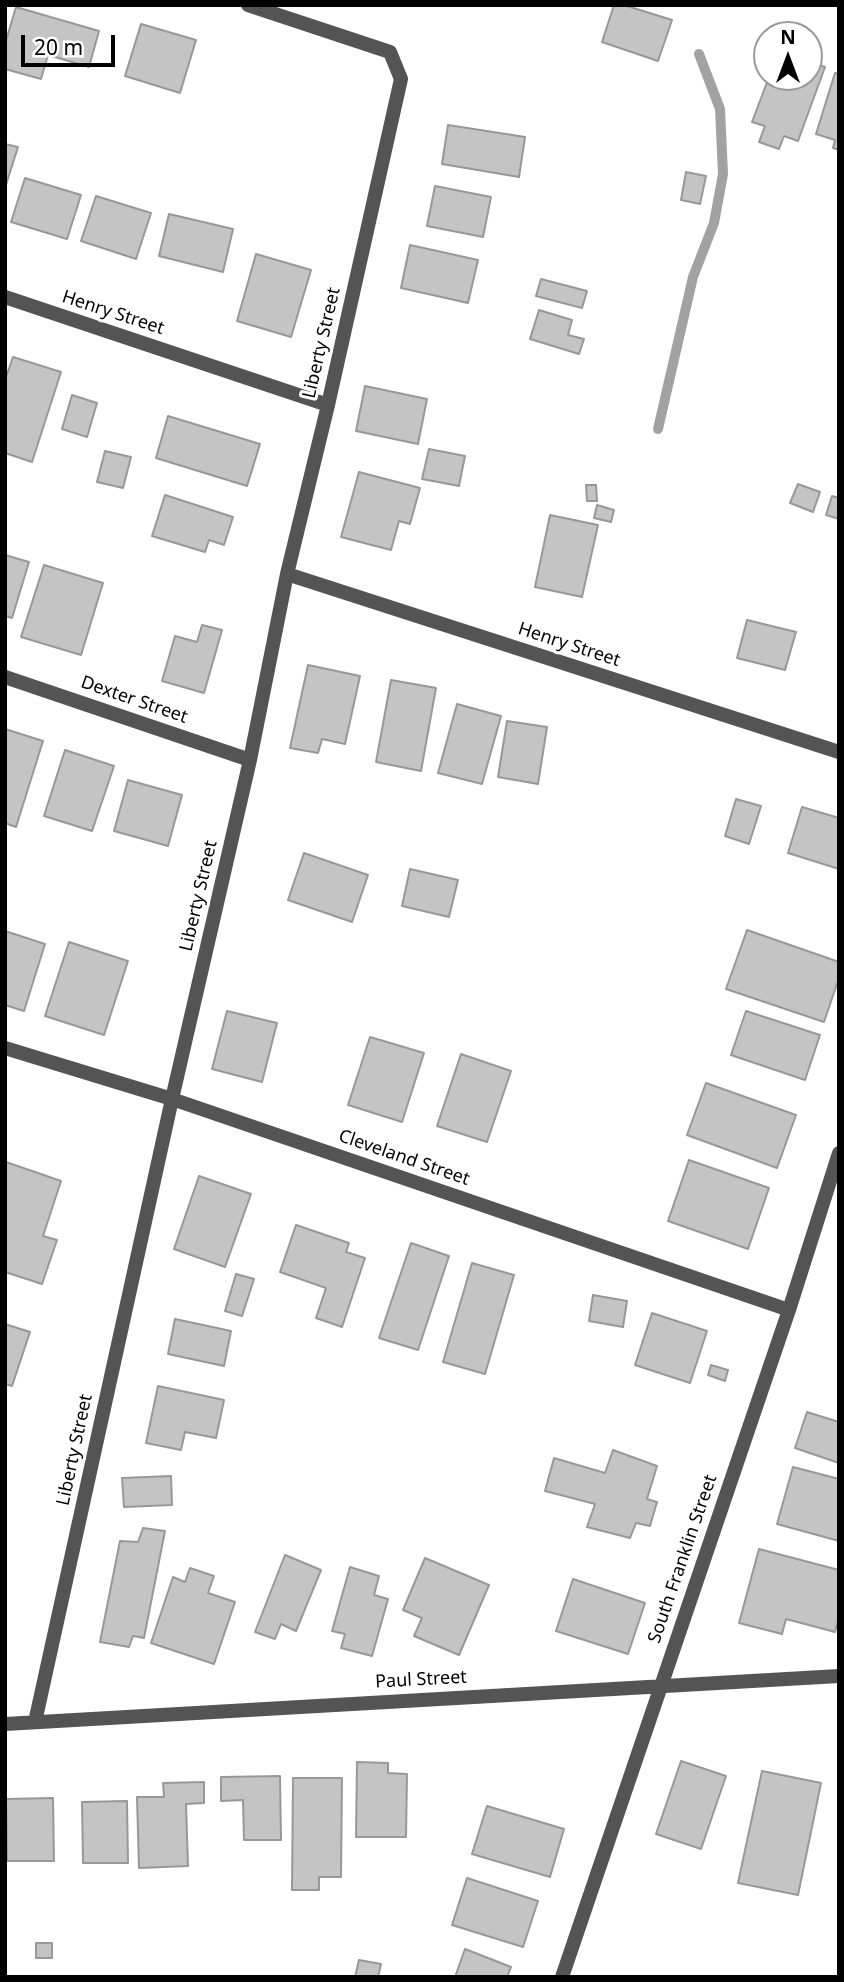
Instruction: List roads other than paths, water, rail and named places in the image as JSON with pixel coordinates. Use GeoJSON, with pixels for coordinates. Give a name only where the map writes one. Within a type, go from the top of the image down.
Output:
{"type":"FeatureCollection","features":[{"type":"Feature","properties":{"kind":"street","name":"Liberty Street"},"geometry":{"type":"LineString","coordinates":[[35,1722],[172,1099],[250,760],[287,574],[401,79],[390,52],[248,5]]}},
{"type":"Feature","properties":{"kind":"street","name":"Henry Street"},"geometry":{"type":"LineString","coordinates":[[5,297],[328,405]]}},
{"type":"Feature","properties":{"kind":"street","name":"Henry Street"},"geometry":{"type":"LineString","coordinates":[[287,574],[839,752]]}},
{"type":"Feature","properties":{"kind":"street","name":"Dexter Street"},"geometry":{"type":"LineString","coordinates":[[5,677],[250,760]]}},
{"type":"Feature","properties":{"kind":"street","name":"Cleveland Street"},"geometry":{"type":"LineString","coordinates":[[5,1048],[172,1099],[789,1310]]}},
{"type":"Feature","properties":{"kind":"street","name":"South Franklin Street"},"geometry":{"type":"LineString","coordinates":[[562,1977],[789,1310],[839,1153]]}},
{"type":"Feature","properties":{"kind":"street","name":"Paul Street"},"geometry":{"type":"LineString","coordinates":[[5,1724],[839,1676]]}},
{"type":"Feature","properties":{"kind":"waterway"},"geometry":{"type":"LineString","coordinates":[[658,429],[693,277],[714,223],[723,174],[720,109],[699,54]]}}]}
